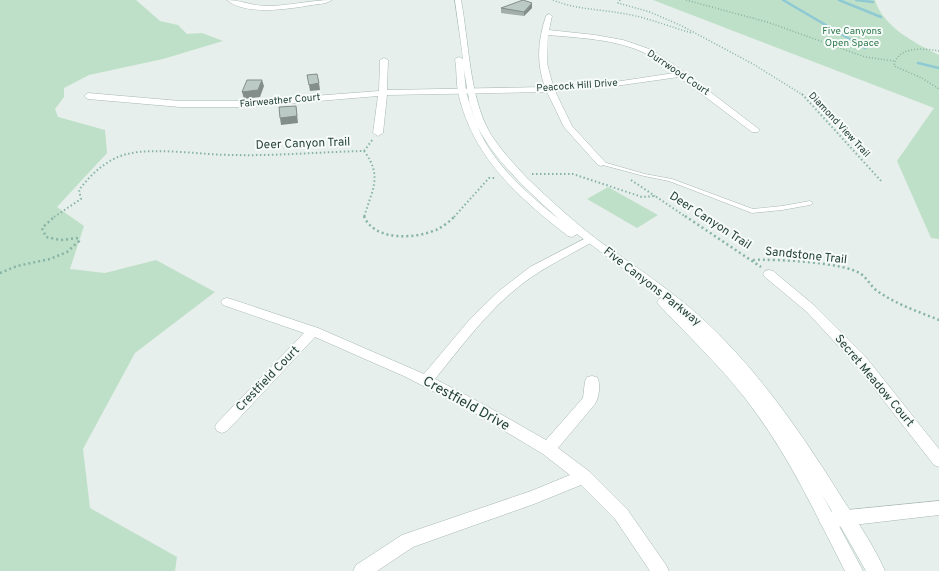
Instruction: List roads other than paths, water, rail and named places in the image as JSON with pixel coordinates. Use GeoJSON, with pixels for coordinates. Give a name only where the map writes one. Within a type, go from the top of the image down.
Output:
{"type":"FeatureCollection","features":[{"type":"Feature","properties":{"kind":"street"},"geometry":{"type":"LineString","coordinates":[[230,0],[236,3],[251,6],[275,7],[330,0]]}},
{"type":"Feature","properties":{"kind":"street","name":"Five Canyons Parkway"},"geometry":{"type":"LineString","coordinates":[[450,0],[460,64],[467,91],[479,121],[501,157],[537,195],[587,241],[668,306],[722,362],[770,421],[799,466],[854,571]]}},
{"type":"Feature","properties":{"kind":"street","name":"Five Canyons Parkway"},"geometry":{"type":"LineString","coordinates":[[458,0],[470,120],[483,146],[506,179],[532,203],[587,241],[636,272],[683,309],[720,344],[752,381],[799,444],[846,519],[876,571]]}},
{"type":"Feature","properties":{"kind":"street"},"geometry":{"type":"LineString","coordinates":[[549,16],[544,32],[541,50],[549,89],[568,128],[601,163]]}},
{"type":"Feature","properties":{"kind":"street","name":"Durrwood Court"},"geometry":{"type":"LineString","coordinates":[[544,32],[596,37],[623,42],[648,52],[681,74],[755,130]]}},
{"type":"Feature","properties":{"kind":"street"},"geometry":{"type":"LineString","coordinates":[[378,133],[383,93],[384,60]]}},
{"type":"Feature","properties":{"kind":"street","name":"Peacock Hill Drive"},"geometry":{"type":"LineString","coordinates":[[467,91],[549,89],[608,85],[681,74]]}},
{"type":"Feature","properties":{"kind":"street","name":"Fairweather Court"},"geometry":{"type":"LineString","coordinates":[[88,96],[180,104],[247,104],[383,93],[467,91]]}},
{"type":"Feature","properties":{"kind":"street"},"geometry":{"type":"LineString","coordinates":[[426,381],[464,334],[499,298],[533,270],[587,241]]}},
{"type":"Feature","properties":{"kind":"street","name":"Secret Meadow Court"},"geometry":{"type":"LineString","coordinates":[[769,274],[811,309],[860,360],[939,460]]}},
{"type":"Feature","properties":{"kind":"street","name":"Crestfield Drive"},"geometry":{"type":"LineString","coordinates":[[227,302],[313,332],[426,381],[478,408],[548,449],[568,463],[584,477],[621,514],[660,571]]}},
{"type":"Feature","properties":{"kind":"street","name":"Crestfield Court"},"geometry":{"type":"LineString","coordinates":[[222,427],[313,332]]}},
{"type":"Feature","properties":{"kind":"street"},"geometry":{"type":"LineString","coordinates":[[548,449],[590,400],[592,381]]}},
{"type":"Feature","properties":{"kind":"street"},"geometry":{"type":"LineString","coordinates":[[362,571],[408,542],[534,497],[584,477]]}},
{"type":"Feature","properties":{"kind":"street"},"geometry":{"type":"LineString","coordinates":[[827,520],[939,508]]}},
{"type":"Feature","properties":{"kind":"lane"},"geometry":{"type":"LineString","coordinates":[[601,163],[644,175],[670,180],[752,211],[810,203]]}},
{"type":"Feature","properties":{"kind":"waterway"},"geometry":{"type":"LineString","coordinates":[[783,0],[865,48]]}},
{"type":"Feature","properties":{"kind":"waterway"},"geometry":{"type":"LineString","coordinates":[[839,0],[881,17]]}},
{"type":"Feature","properties":{"kind":"waterway"},"geometry":{"type":"LineString","coordinates":[[856,0],[873,2]]}},
{"type":"Feature","properties":{"kind":"waterway"},"geometry":{"type":"LineString","coordinates":[[918,63],[939,68]]}},
{"type":"Feature","properties":{"kind":"park label","name":"Five Canyons Open Space"},"geometry":{"type":"Point","coordinates":[852,36]}}]}
